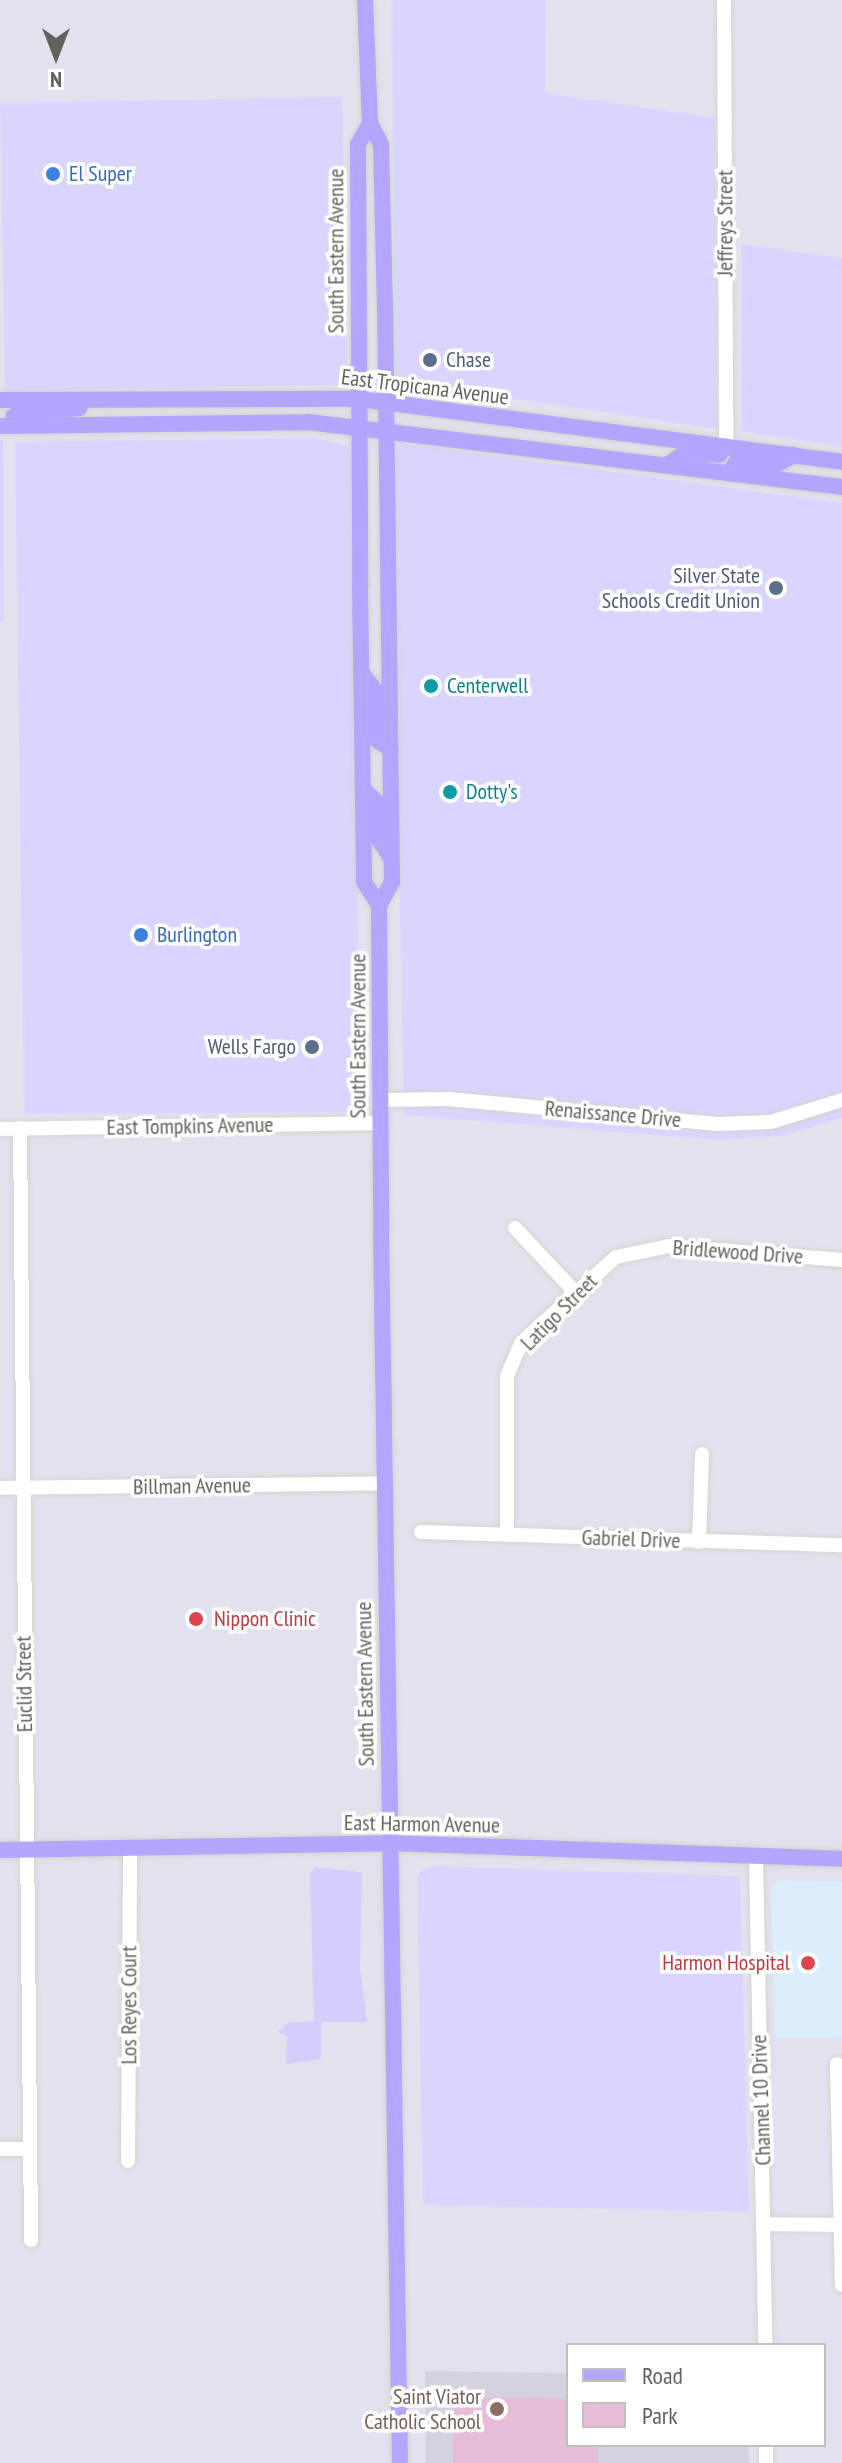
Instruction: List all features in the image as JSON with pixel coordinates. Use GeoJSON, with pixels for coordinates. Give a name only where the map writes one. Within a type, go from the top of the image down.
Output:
{"type":"FeatureCollection","features":[{"type":"Feature","properties":{"kind":"main road","name":"South Eastern Avenue"},"geometry":{"type":"LineString","coordinates":[[365,0],[370,123],[381,145],[391,749],[392,882],[379,905],[380,1123],[400,2463]]}},
{"type":"Feature","properties":{"kind":"main road","name":"South Eastern Avenue"},"geometry":{"type":"LineString","coordinates":[[370,123],[358,145],[361,672],[364,882],[379,905]]}},
{"type":"Feature","properties":{"kind":"main road"},"geometry":{"type":"LineString","coordinates":[[6,426],[14,416],[22,413],[132,399]]}},
{"type":"Feature","properties":{"kind":"main road","name":"East Tropicana Avenue"},"geometry":{"type":"LineString","coordinates":[[8,400],[359,399],[842,462]]}},
{"type":"Feature","properties":{"kind":"main road"},"geometry":{"type":"LineString","coordinates":[[0,408],[8,400]]}},
{"type":"Feature","properties":{"kind":"main road","name":"East Tropicana Avenue"},"geometry":{"type":"LineString","coordinates":[[6,426],[264,421],[359,427],[670,463],[842,487]]}},
{"type":"Feature","properties":{"kind":"main road"},"geometry":{"type":"LineString","coordinates":[[670,463],[685,453],[719,455],[726,446]]}},
{"type":"Feature","properties":{"kind":"main road"},"geometry":{"type":"LineString","coordinates":[[730,472],[736,462],[776,465],[794,455]]}},
{"type":"Feature","properties":{"kind":"main road"},"geometry":{"type":"LineString","coordinates":[[361,672],[376,691],[378,741],[391,749]]}},
{"type":"Feature","properties":{"kind":"main road"},"geometry":{"type":"LineString","coordinates":[[363,789],[378,803],[379,840],[392,860]]}},
{"type":"Feature","properties":{"kind":"main road","name":"East Harmon Avenue"},"geometry":{"type":"LineString","coordinates":[[0,1850],[390,1843],[842,1859]]}},
{"type":"Feature","properties":{"kind":"street","name":"Jeffreys Street"},"geometry":{"type":"LineString","coordinates":[[724,0],[726,446]]}},
{"type":"Feature","properties":{"kind":"street","name":"Renaissance Drive"},"geometry":{"type":"LineString","coordinates":[[380,1100],[448,1099],[718,1124],[771,1122],[842,1100]]}},
{"type":"Feature","properties":{"kind":"street","name":"East Tompkins Avenue"},"geometry":{"type":"LineString","coordinates":[[0,1129],[380,1123]]}},
{"type":"Feature","properties":{"kind":"street","name":"Euclid Street"},"geometry":{"type":"LineString","coordinates":[[20,1128],[20,1488],[31,2240]]}},
{"type":"Feature","properties":{"kind":"street"},"geometry":{"type":"LineString","coordinates":[[515,1228],[575,1292]]}},
{"type":"Feature","properties":{"kind":"street","name":"Bridlewood Drive"},"geometry":{"type":"LineString","coordinates":[[634,1250],[669,1246],[842,1260]]}},
{"type":"Feature","properties":{"kind":"street","name":"Latigo Street"},"geometry":{"type":"LineString","coordinates":[[507,1535],[507,1376],[521,1343],[616,1257],[634,1250]]}},
{"type":"Feature","properties":{"kind":"street"},"geometry":{"type":"LineString","coordinates":[[699,1542],[702,1454]]}},
{"type":"Feature","properties":{"kind":"street","name":"Billman Avenue"},"geometry":{"type":"LineString","coordinates":[[0,1488],[384,1483]]}},
{"type":"Feature","properties":{"kind":"street","name":"Gabriel Drive"},"geometry":{"type":"LineString","coordinates":[[421,1532],[842,1545]]}},
{"type":"Feature","properties":{"kind":"street","name":"Los Reyes Court"},"geometry":{"type":"LineString","coordinates":[[128,2161],[130,1848]]}},
{"type":"Feature","properties":{"kind":"street","name":"Channel 10 Drive"},"geometry":{"type":"LineString","coordinates":[[756,1856],[765,2343]]}},
{"type":"Feature","properties":{"kind":"street"},"geometry":{"type":"LineString","coordinates":[[837,2064],[842,2285]]}},
{"type":"Feature","properties":{"kind":"street"},"geometry":{"type":"LineString","coordinates":[[0,2149],[30,2149]]}},
{"type":"Feature","properties":{"kind":"street"},"geometry":{"type":"LineString","coordinates":[[765,2224],[840,2225]]}},
{"type":"Feature","properties":{"kind":"shaded area"},"geometry":{"type":"Polygon","coordinates":[[[391,0],[546,0],[545,93],[715,118],[717,429],[396,381],[391,0]]]}},
{"type":"Feature","properties":{"kind":"shaded area"},"geometry":{"type":"Polygon","coordinates":[[[342,97],[347,385],[5,391],[0,103],[342,97]]]}},
{"type":"Feature","properties":{"kind":"shaded area"},"geometry":{"type":"Polygon","coordinates":[[[742,244],[842,258],[842,447],[741,431],[742,244]]]}},
{"type":"Feature","properties":{"kind":"shaded area"},"geometry":{"type":"Polygon","coordinates":[[[316,438],[352,447],[360,1112],[24,1114],[15,442],[316,438]]]}},
{"type":"Feature","properties":{"kind":"shaded area"},"geometry":{"type":"Polygon","coordinates":[[[0,440],[3,440],[4,621],[0,621],[0,440]]]}},
{"type":"Feature","properties":{"kind":"shaded area"},"geometry":{"type":"Polygon","coordinates":[[[399,443],[842,503],[842,1118],[781,1136],[718,1140],[404,1115],[391,461],[399,443]]]}},
{"type":"Feature","properties":{"kind":"shaded area"},"geometry":{"type":"Polygon","coordinates":[[[434,1866],[740,1876],[749,2212],[423,2205],[417,1878],[422,1870],[434,1866]]]}},
{"type":"Feature","properties":{"kind":"shaded area","name":"Harmon Hospital"},"geometry":{"type":"Polygon","coordinates":[[[778,1880],[842,1882],[842,2038],[775,2037],[771,1890],[778,1880]]]}},
{"type":"Feature","properties":{"kind":"shaded area","name":"Saint Viator Catholic School"},"geometry":{"type":"Polygon","coordinates":[[[425,2371],[566,2373],[566,2447],[748,2447],[749,2463],[426,2463],[425,2371]]]}},
{"type":"Feature","properties":{"kind":"green space"},"geometry":{"type":"Polygon","coordinates":[[[454,2397],[566,2398],[566,2447],[598,2447],[598,2463],[453,2463],[454,2397]]]}},
{"type":"Feature","properties":{"kind":"sand"},"geometry":{"type":"Polygon","coordinates":[[[315,1867],[362,1872],[360,1968],[367,2022],[321,2022],[321,2059],[286,2064],[287,2036],[278,2032],[288,2023],[314,2021],[310,1874],[315,1867]]]}},
{"type":"Feature","properties":{"kind":"place","name":"El Super"},"geometry":{"type":"Point","coordinates":[53,174]}},
{"type":"Feature","properties":{"kind":"place","name":"Chase"},"geometry":{"type":"Point","coordinates":[430,360]}},
{"type":"Feature","properties":{"kind":"place","name":"Silver State Schools Credit Union"},"geometry":{"type":"Point","coordinates":[776,588]}},
{"type":"Feature","properties":{"kind":"place","name":"Centerwell"},"geometry":{"type":"Point","coordinates":[431,686]}},
{"type":"Feature","properties":{"kind":"place","name":"Dotty's"},"geometry":{"type":"Point","coordinates":[450,792]}},
{"type":"Feature","properties":{"kind":"place","name":"Burlington"},"geometry":{"type":"Point","coordinates":[141,935]}},
{"type":"Feature","properties":{"kind":"place","name":"Wells Fargo"},"geometry":{"type":"Point","coordinates":[312,1047]}},
{"type":"Feature","properties":{"kind":"place","name":"Nippon Clinic"},"geometry":{"type":"Point","coordinates":[196,1619]}},
{"type":"Feature","properties":{"kind":"place","name":"Harmon Hospital"},"geometry":{"type":"Point","coordinates":[808,1963]}},
{"type":"Feature","properties":{"kind":"place","name":"Saint Viator Catholic School"},"geometry":{"type":"Point","coordinates":[497,2409]}}]}
